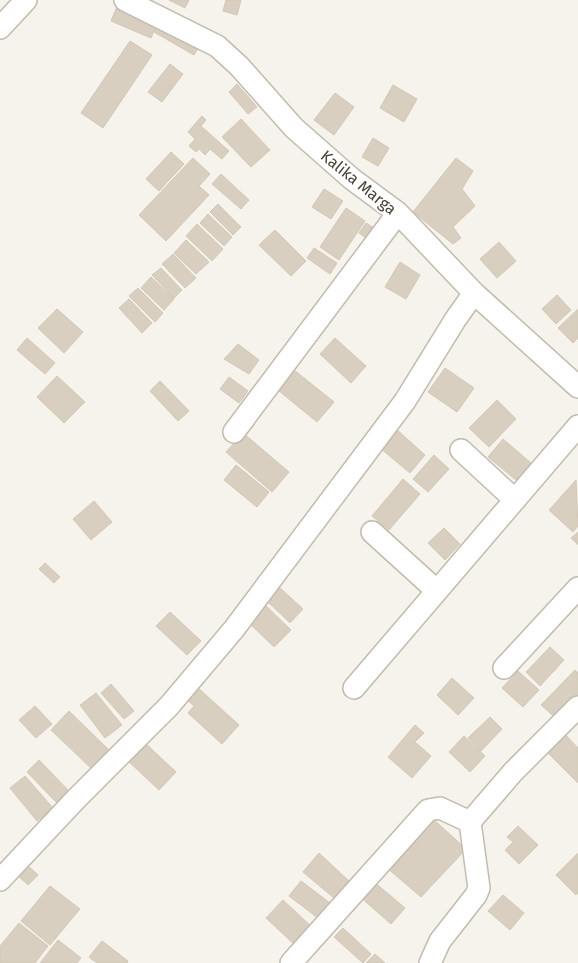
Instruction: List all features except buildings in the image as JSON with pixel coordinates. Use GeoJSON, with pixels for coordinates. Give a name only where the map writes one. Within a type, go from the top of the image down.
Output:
{"type":"FeatureCollection","features":[{"type":"Feature","properties":{"kind":"street"},"geometry":{"type":"LineString","coordinates":[[0,28],[26,0]]}},
{"type":"Feature","properties":{"kind":"street","name":"Kalika Marga"},"geometry":{"type":"LineString","coordinates":[[125,0],[217,46],[239,66],[294,128],[352,180],[398,213],[474,293],[578,387]]}},
{"type":"Feature","properties":{"kind":"street"},"geometry":{"type":"LineString","coordinates":[[234,432],[398,213]]}},
{"type":"Feature","properties":{"kind":"street"},"geometry":{"type":"LineString","coordinates":[[0,880],[76,799],[169,706],[234,628],[405,401],[474,293]]}},
{"type":"Feature","properties":{"kind":"street"},"geometry":{"type":"LineString","coordinates":[[354,688],[578,426]]}},
{"type":"Feature","properties":{"kind":"street"},"geometry":{"type":"LineString","coordinates":[[461,450],[515,500]]}},
{"type":"Feature","properties":{"kind":"street"},"geometry":{"type":"LineString","coordinates":[[372,532],[437,590]]}},
{"type":"Feature","properties":{"kind":"street"},"geometry":{"type":"LineString","coordinates":[[504,668],[578,588]]}},
{"type":"Feature","properties":{"kind":"street"},"geometry":{"type":"LineString","coordinates":[[430,963],[440,941],[476,895],[479,888],[470,822],[513,772],[578,707]]}},
{"type":"Feature","properties":{"kind":"street"},"geometry":{"type":"LineString","coordinates":[[291,963],[428,810],[440,808],[470,822]]}}]}
